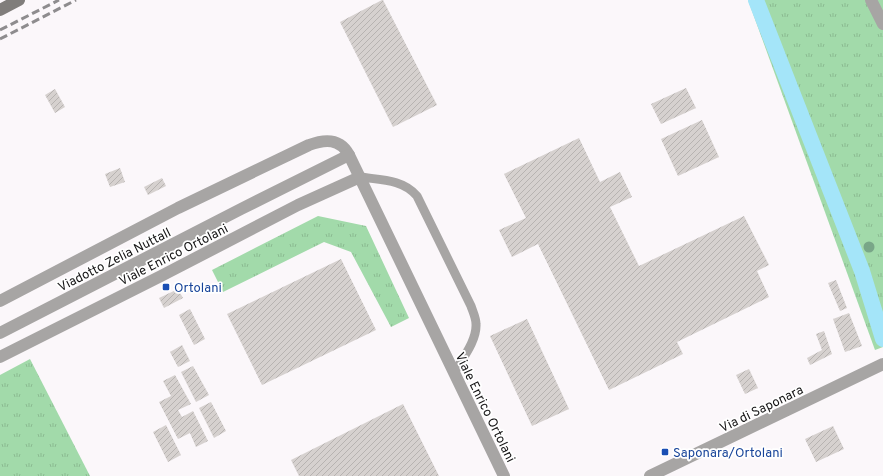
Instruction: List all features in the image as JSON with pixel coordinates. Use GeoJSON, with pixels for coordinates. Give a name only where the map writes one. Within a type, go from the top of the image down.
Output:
{"type":"FeatureCollection","features":[{"type":"Feature","properties":{"kind":"main road"},"geometry":{"type":"LineString","coordinates":[[0,10],[19,0]]}},
{"type":"Feature","properties":{"kind":"street"},"geometry":{"type":"LineString","coordinates":[[871,0],[883,24]]}},
{"type":"Feature","properties":{"kind":"street","name":"Viale Enrico Ortolani"},"geometry":{"type":"LineString","coordinates":[[0,300],[178,208],[309,145],[321,141],[339,143],[347,151],[360,177],[504,476]]}},
{"type":"Feature","properties":{"kind":"street","name":"Viadotto Zelia Nuttall"},"geometry":{"type":"LineString","coordinates":[[0,333],[349,155]]}},
{"type":"Feature","properties":{"kind":"street","name":"Viale Enrico Ortolani"},"geometry":{"type":"LineString","coordinates":[[0,357],[298,205],[360,177]]}},
{"type":"Feature","properties":{"kind":"street","name":"Via di Saponara"},"geometry":{"type":"LineString","coordinates":[[650,476],[878,367]]}},
{"type":"Feature","properties":{"kind":"lane"},"geometry":{"type":"LineString","coordinates":[[360,177],[395,182],[413,191],[417,196],[471,306],[475,319],[475,332],[471,343],[454,373]]}},
{"type":"Feature","properties":{"kind":"green space"},"geometry":{"type":"Polygon","coordinates":[[[748,0],[883,0],[883,347],[875,350],[748,0]]]}},
{"type":"Feature","properties":{"kind":"green space"},"geometry":{"type":"Polygon","coordinates":[[[318,216],[366,226],[409,318],[391,327],[351,252],[324,242],[223,292],[212,270],[318,216]]]}},
{"type":"Feature","properties":{"kind":"green space"},"geometry":{"type":"Polygon","coordinates":[[[30,359],[90,476],[0,476],[0,375],[30,359]]]}},
{"type":"Feature","properties":{"kind":"building"},"geometry":{"type":"Polygon","coordinates":[[[382,0],[437,105],[393,127],[340,22],[382,0]]]}},
{"type":"Feature","properties":{"kind":"building"},"geometry":{"type":"Polygon","coordinates":[[[686,88],[696,108],[661,124],[651,104],[686,88]]]}},
{"type":"Feature","properties":{"kind":"building"},"geometry":{"type":"Polygon","coordinates":[[[55,89],[65,107],[55,113],[45,95],[55,89]]]}},
{"type":"Feature","properties":{"kind":"building"},"geometry":{"type":"Polygon","coordinates":[[[702,120],[719,157],[678,176],[661,139],[702,120]]]}},
{"type":"Feature","properties":{"kind":"building"},"geometry":{"type":"Polygon","coordinates":[[[579,138],[600,182],[620,172],[632,197],[610,207],[639,266],[744,216],[769,265],[757,271],[769,297],[677,342],[683,354],[609,390],[538,244],[512,257],[499,230],[526,218],[504,174],[579,138]]]}},
{"type":"Feature","properties":{"kind":"building"},"geometry":{"type":"Polygon","coordinates":[[[120,168],[125,182],[110,187],[105,174],[120,168]]]}},
{"type":"Feature","properties":{"kind":"building"},"geometry":{"type":"Polygon","coordinates":[[[162,178],[166,186],[148,195],[144,187],[162,178]]]}},
{"type":"Feature","properties":{"kind":"building"},"geometry":{"type":"Polygon","coordinates":[[[341,259],[376,330],[262,385],[227,314],[341,259]]]}},
{"type":"Feature","properties":{"kind":"building"},"geometry":{"type":"Polygon","coordinates":[[[836,280],[847,308],[840,311],[828,283],[836,280]]]}},
{"type":"Feature","properties":{"kind":"building"},"geometry":{"type":"Polygon","coordinates":[[[178,289],[183,298],[164,308],[159,298],[178,289]]]}},
{"type":"Feature","properties":{"kind":"building"},"geometry":{"type":"Polygon","coordinates":[[[190,309],[205,339],[194,345],[179,315],[190,309]]]}},
{"type":"Feature","properties":{"kind":"building"},"geometry":{"type":"Polygon","coordinates":[[[849,313],[862,346],[845,352],[833,319],[849,313]]]}},
{"type":"Feature","properties":{"kind":"building"},"geometry":{"type":"Polygon","coordinates":[[[527,319],[569,409],[532,426],[490,336],[527,319]]]}},
{"type":"Feature","properties":{"kind":"building"},"geometry":{"type":"Polygon","coordinates":[[[824,331],[832,354],[810,365],[807,358],[822,350],[816,334],[824,331]]]}},
{"type":"Feature","properties":{"kind":"building"},"geometry":{"type":"Polygon","coordinates":[[[182,345],[190,361],[178,367],[170,352],[182,345]]]}},
{"type":"Feature","properties":{"kind":"building"},"geometry":{"type":"Polygon","coordinates":[[[193,366],[209,395],[196,402],[181,372],[193,366]]]}},
{"type":"Feature","properties":{"kind":"building"},"geometry":{"type":"Polygon","coordinates":[[[749,369],[758,388],[745,394],[736,375],[749,369]]]}},
{"type":"Feature","properties":{"kind":"building"},"geometry":{"type":"Polygon","coordinates":[[[175,375],[191,404],[178,410],[182,417],[193,411],[208,441],[196,447],[190,433],[178,439],[159,402],[171,396],[163,381],[175,375]]]}},
{"type":"Feature","properties":{"kind":"building"},"geometry":{"type":"Polygon","coordinates":[[[211,402],[226,431],[214,438],[199,408],[211,402]]]}},
{"type":"Feature","properties":{"kind":"building"},"geometry":{"type":"Polygon","coordinates":[[[403,404],[439,476],[299,476],[291,460],[403,404]]]}},
{"type":"Feature","properties":{"kind":"building"},"geometry":{"type":"Polygon","coordinates":[[[166,425],[181,455],[168,462],[153,432],[166,425]]]}},
{"type":"Feature","properties":{"kind":"building"},"geometry":{"type":"Polygon","coordinates":[[[833,426],[844,449],[816,462],[805,439],[833,426]]]}},
{"type":"Feature","properties":{"kind":"waterway"},"geometry":{"type":"LineString","coordinates":[[756,0],[862,271],[883,339]]}},
{"type":"Feature","properties":{"kind":"railway"},"geometry":{"type":"LineString","coordinates":[[0,30],[59,0]]}},
{"type":"Feature","properties":{"kind":"railway"},"geometry":{"type":"LineString","coordinates":[[0,39],[76,0]]}},
{"type":"Feature","properties":{"kind":"place","name":"Ortolani"},"geometry":{"type":"Point","coordinates":[166,287]}},
{"type":"Feature","properties":{"kind":"place","name":"Saponara/Ortolani"},"geometry":{"type":"Point","coordinates":[665,452]}}]}
